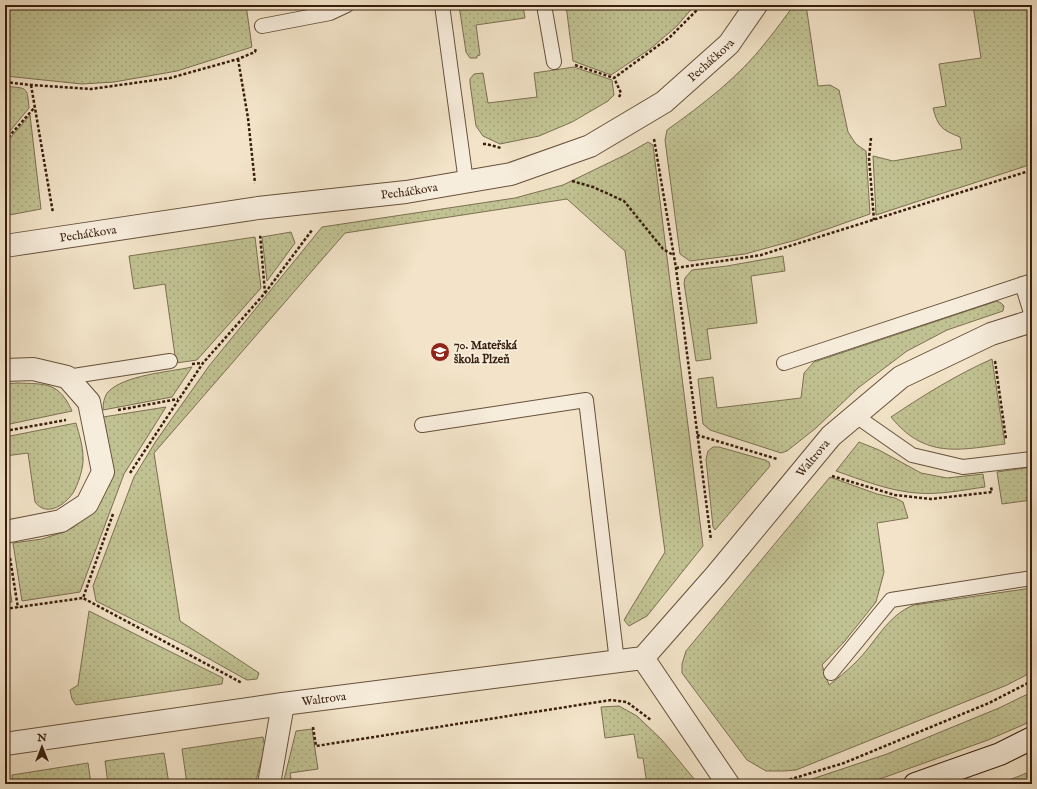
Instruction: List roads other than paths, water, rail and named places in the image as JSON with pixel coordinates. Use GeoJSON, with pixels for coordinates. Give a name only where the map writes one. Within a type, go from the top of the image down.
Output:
{"type":"FeatureCollection","features":[{"type":"Feature","properties":{"kind":"street","name":"Pecháčkova"},"geometry":{"type":"LineString","coordinates":[[5,246],[258,208],[406,192],[511,174],[590,146],[664,102],[729,44],[756,5]]}},
{"type":"Feature","properties":{"kind":"street","name":"Waltrova"},"geometry":{"type":"LineString","coordinates":[[5,744],[283,704],[643,658],[716,575],[831,436],[901,377],[991,334],[1032,320]]}},
{"type":"Feature","properties":{"kind":"street"},"geometry":{"type":"LineString","coordinates":[[5,370],[33,369],[68,377],[90,402],[103,472],[87,504],[61,521],[5,532]]}},
{"type":"Feature","properties":{"kind":"street"},"geometry":{"type":"LineString","coordinates":[[643,658],[728,784]]}},
{"type":"Feature","properties":{"kind":"street"},"geometry":{"type":"LineString","coordinates":[[269,784],[283,704]]}},
{"type":"Feature","properties":{"kind":"street"},"geometry":{"type":"LineString","coordinates":[[915,784],[1000,754],[1032,738]]}},
{"type":"Feature","properties":{"kind":"lane"},"geometry":{"type":"LineString","coordinates":[[262,26],[330,13],[347,5]]}},
{"type":"Feature","properties":{"kind":"lane"},"geometry":{"type":"LineString","coordinates":[[442,5],[466,182]]}},
{"type":"Feature","properties":{"kind":"lane"},"geometry":{"type":"LineString","coordinates":[[544,5],[554,62]]}},
{"type":"Feature","properties":{"kind":"lane"},"geometry":{"type":"LineString","coordinates":[[784,363],[1027,282],[1032,316]]}},
{"type":"Feature","properties":{"kind":"lane"},"geometry":{"type":"LineString","coordinates":[[68,377],[170,362]]}},
{"type":"Feature","properties":{"kind":"lane"},"geometry":{"type":"LineString","coordinates":[[422,424],[586,400],[617,662]]}},
{"type":"Feature","properties":{"kind":"lane"},"geometry":{"type":"LineString","coordinates":[[856,416],[912,455],[963,467],[1032,459]]}},
{"type":"Feature","properties":{"kind":"lane"},"geometry":{"type":"LineString","coordinates":[[831,673],[891,600],[1032,578]]}},
{"type":"Feature","properties":{"kind":"place","name":"70. Mateřská škola Plzeň"},"geometry":{"type":"Point","coordinates":[440,352]}}]}
